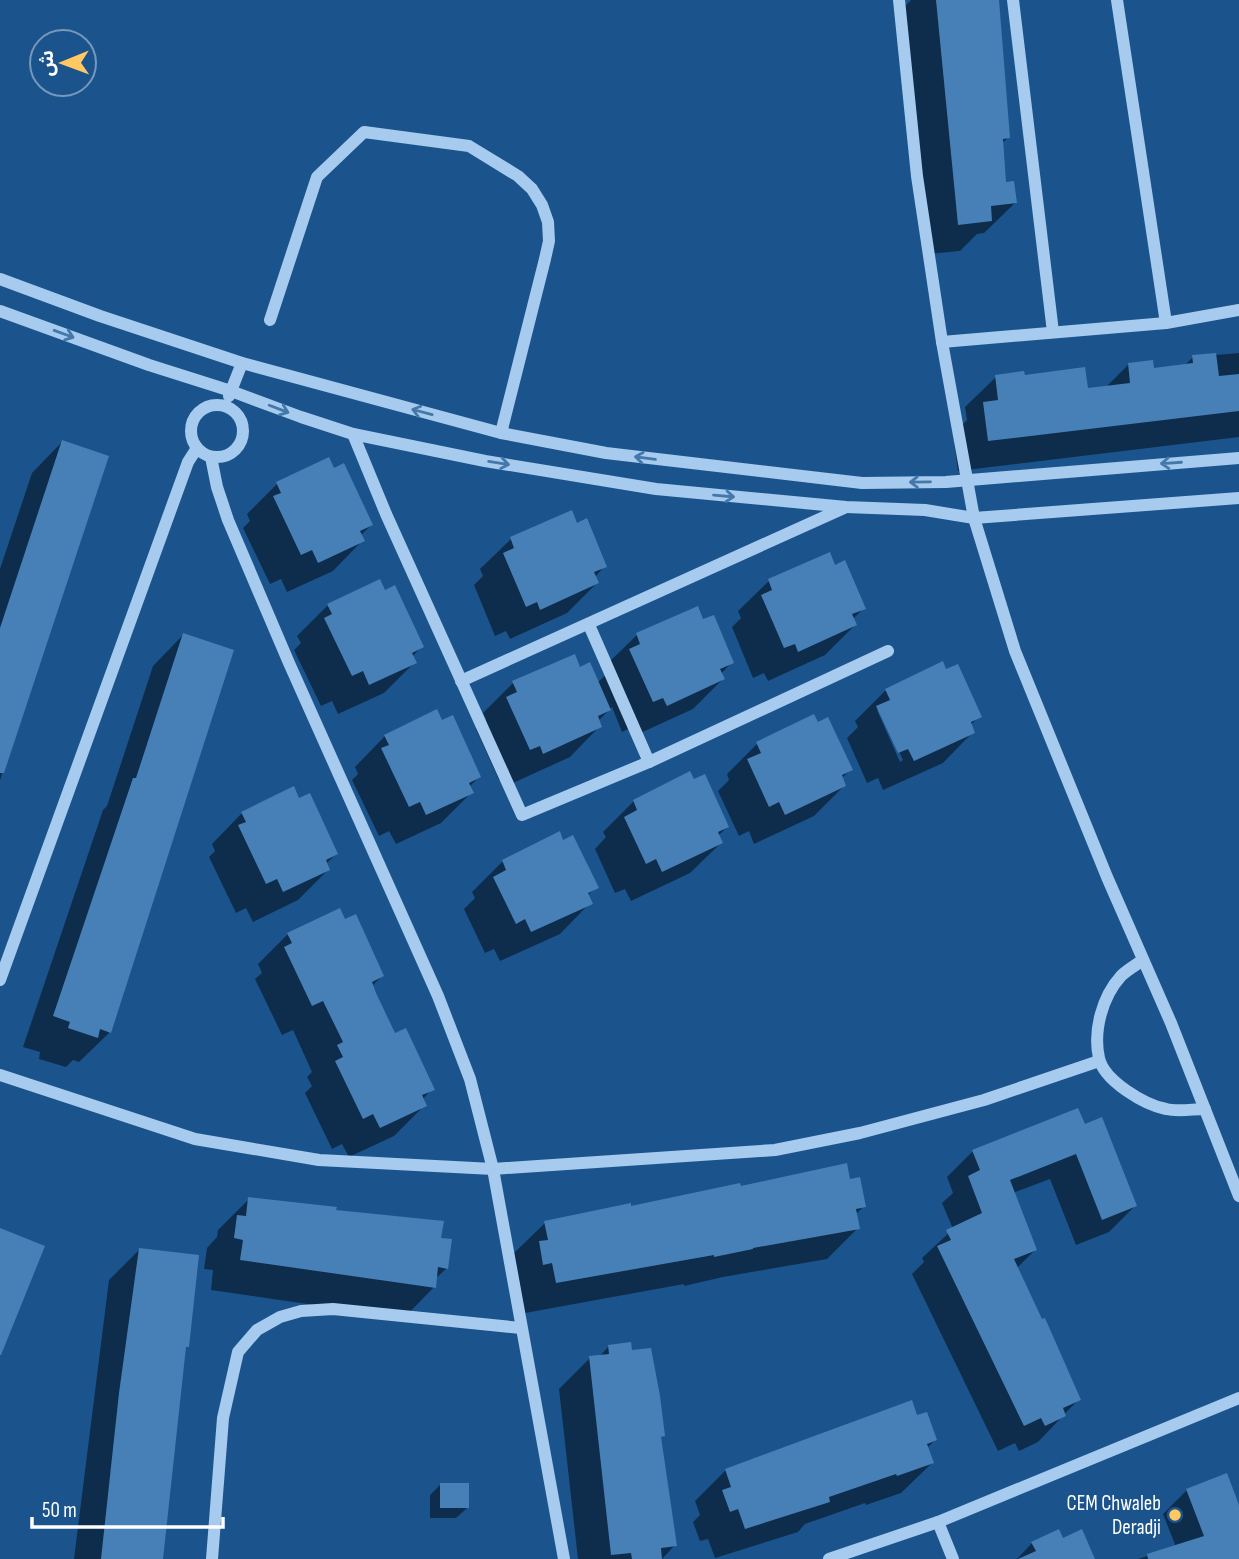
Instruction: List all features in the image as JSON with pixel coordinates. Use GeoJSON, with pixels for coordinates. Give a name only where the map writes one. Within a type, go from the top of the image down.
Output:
{"type":"FeatureCollection","features":[{"type":"Feature","properties":{"kind":"street"},"geometry":{"type":"LineString","coordinates":[[899,0],[918,176],[942,342],[974,518],[1016,652],[1239,1196]]}},
{"type":"Feature","properties":{"kind":"street"},"geometry":{"type":"LineString","coordinates":[[1013,0],[1053,332]]}},
{"type":"Feature","properties":{"kind":"street"},"geometry":{"type":"LineString","coordinates":[[1117,0],[1166,323]]}},
{"type":"Feature","properties":{"kind":"street"},"geometry":{"type":"LineString","coordinates":[[270,320],[317,177],[364,132],[469,146],[525,182],[542,205],[548,222],[549,241],[545,259],[501,433]]}},
{"type":"Feature","properties":{"kind":"street"},"geometry":{"type":"LineString","coordinates":[[0,279],[100,316],[242,363],[501,433],[618,454],[862,483],[965,479],[1239,458]]}},
{"type":"Feature","properties":{"kind":"street"},"geometry":{"type":"LineString","coordinates":[[942,342],[1166,323],[1239,310]]}},
{"type":"Feature","properties":{"kind":"street"},"geometry":{"type":"LineString","coordinates":[[0,311],[353,434],[485,461],[656,489],[846,507],[925,510],[974,518],[1239,498]]}},
{"type":"Feature","properties":{"kind":"street"},"geometry":{"type":"LineString","coordinates":[[225,407],[242,363]]}},
{"type":"Feature","properties":{"kind":"street"},"geometry":{"type":"LineString","coordinates":[[208,407],[225,407],[238,417],[242,433],[240,442],[228,454],[212,457],[197,448],[191,432],[196,416],[208,407]]}},
{"type":"Feature","properties":{"kind":"street"},"geometry":{"type":"LineString","coordinates":[[353,434],[386,514],[522,815],[649,762],[888,651]]}},
{"type":"Feature","properties":{"kind":"street"},"geometry":{"type":"LineString","coordinates":[[0,980],[188,462],[197,448]]}},
{"type":"Feature","properties":{"kind":"street"},"geometry":{"type":"LineString","coordinates":[[212,457],[217,488],[228,520],[438,996],[470,1079],[494,1169],[564,1559]]}},
{"type":"Feature","properties":{"kind":"street"},"geometry":{"type":"LineString","coordinates":[[461,681],[846,507]]}},
{"type":"Feature","properties":{"kind":"street"},"geometry":{"type":"LineString","coordinates":[[589,625],[649,762]]}},
{"type":"Feature","properties":{"kind":"street"},"geometry":{"type":"LineString","coordinates":[[1143,960],[1121,977],[1101,1008],[1099,1060],[1116,1082],[1138,1100],[1168,1110],[1205,1109]]}},
{"type":"Feature","properties":{"kind":"street"},"geometry":{"type":"LineString","coordinates":[[0,1075],[195,1139],[318,1160],[494,1169],[775,1150],[860,1133],[984,1100],[1099,1060]]}},
{"type":"Feature","properties":{"kind":"street"},"geometry":{"type":"LineString","coordinates":[[212,1559],[223,1418],[238,1352],[257,1330],[280,1317],[301,1311],[333,1309],[521,1328]]}},
{"type":"Feature","properties":{"kind":"street"},"geometry":{"type":"LineString","coordinates":[[829,1559],[938,1522],[1239,1398]]}},
{"type":"Feature","properties":{"kind":"street"},"geometry":{"type":"LineString","coordinates":[[938,1522],[953,1559]]}},
{"type":"Feature","properties":{"kind":"building"},"geometry":{"type":"Polygon","coordinates":[[[936,0],[999,0],[1010,138],[1003,139],[1006,182],[1014,181],[1017,203],[991,206],[992,221],[958,225],[936,0]]]}},
{"type":"Feature","properties":{"kind":"building"},"geometry":{"type":"Polygon","coordinates":[[[1216,353],[1219,376],[1239,374],[1239,411],[988,441],[983,402],[998,400],[995,375],[1024,371],[1025,375],[1085,367],[1088,388],[1130,383],[1128,363],[1153,360],[1154,368],[1193,363],[1192,355],[1216,353]]]}},
{"type":"Feature","properties":{"kind":"building"},"geometry":{"type":"Polygon","coordinates":[[[62,440],[109,456],[4,773],[0,773],[0,628],[62,440]]]}},
{"type":"Feature","properties":{"kind":"building"},"geometry":{"type":"Polygon","coordinates":[[[329,457],[334,468],[344,463],[373,525],[360,531],[365,541],[318,563],[312,550],[301,555],[273,496],[281,493],[276,482],[329,457]]]}},
{"type":"Feature","properties":{"kind":"building"},"geometry":{"type":"Polygon","coordinates":[[[572,510],[577,523],[587,518],[607,567],[594,572],[599,583],[540,610],[537,602],[526,607],[503,553],[514,548],[510,537],[572,510]]]}},
{"type":"Feature","properties":{"kind":"building"},"geometry":{"type":"Polygon","coordinates":[[[830,552],[835,565],[845,560],[866,609],[852,614],[857,625],[798,652],[795,644],[784,648],[761,595],[772,590],[768,579],[830,552]]]}},
{"type":"Feature","properties":{"kind":"building"},"geometry":{"type":"Polygon","coordinates":[[[380,579],[385,590],[395,585],[424,647],[412,653],[417,663],[369,685],[363,671],[352,676],[324,618],[332,614],[327,604],[380,579]]]}},
{"type":"Feature","properties":{"kind":"building"},"geometry":{"type":"Polygon","coordinates":[[[698,606],[703,619],[714,615],[734,663],[720,669],[725,679],[667,706],[663,698],[653,702],[629,649],[640,644],[636,633],[698,606]]]}},
{"type":"Feature","properties":{"kind":"building"},"geometry":{"type":"Polygon","coordinates":[[[183,633],[234,650],[111,1033],[100,1029],[98,1038],[68,1028],[70,1022],[53,1016],[183,633]]]}},
{"type":"Feature","properties":{"kind":"building"},"geometry":{"type":"Polygon","coordinates":[[[575,654],[580,667],[590,662],[611,710],[598,716],[602,727],[543,754],[540,746],[530,750],[506,697],[517,692],[512,681],[575,654]]]}},
{"type":"Feature","properties":{"kind":"building"},"geometry":{"type":"Polygon","coordinates":[[[943,661],[946,669],[958,664],[982,717],[971,722],[975,733],[914,761],[908,749],[898,753],[876,706],[890,700],[885,689],[943,661]]]}},
{"type":"Feature","properties":{"kind":"building"},"geometry":{"type":"Polygon","coordinates":[[[437,709],[442,720],[453,715],[481,777],[469,783],[474,793],[426,815],[420,802],[409,807],[381,748],[389,745],[384,735],[437,709]]]}},
{"type":"Feature","properties":{"kind":"building"},"geometry":{"type":"Polygon","coordinates":[[[814,714],[818,722],[828,717],[853,770],[842,775],[846,786],[785,815],[779,802],[769,807],[747,759],[761,753],[756,742],[814,714]]]}},
{"type":"Feature","properties":{"kind":"building"},"geometry":{"type":"Polygon","coordinates":[[[690,771],[694,779],[705,774],[729,827],[718,832],[723,843],[662,872],[656,859],[646,864],[624,817],[637,810],[633,800],[690,771]]]}},
{"type":"Feature","properties":{"kind":"building"},"geometry":{"type":"Polygon","coordinates":[[[294,786],[299,798],[310,793],[338,854],[326,860],[330,870],[283,892],[277,879],[266,884],[238,825],[246,822],[241,812],[294,786]]]}},
{"type":"Feature","properties":{"kind":"building"},"geometry":{"type":"Polygon","coordinates":[[[560,831],[563,840],[573,835],[599,888],[588,893],[593,904],[531,932],[525,919],[516,924],[493,877],[506,870],[502,860],[560,831]]]}},
{"type":"Feature","properties":{"kind":"building"},"geometry":{"type":"Polygon","coordinates":[[[340,908],[345,919],[356,914],[384,976],[372,982],[376,993],[395,1033],[406,1028],[435,1090],[422,1095],[427,1106],[380,1128],[373,1114],[363,1119],[335,1061],[343,1057],[337,1045],[343,1042],[323,1001],[312,1006],[284,947],[292,943],[287,933],[340,908]]]}},
{"type":"Feature","properties":{"kind":"building"},"geometry":{"type":"Polygon","coordinates":[[[1078,1108],[1085,1124],[1102,1117],[1137,1206],[1102,1220],[1076,1154],[1010,1180],[1037,1250],[1014,1259],[1042,1319],[1045,1318],[1081,1400],[1063,1408],[1066,1416],[1045,1426],[1041,1418],[1024,1426],[937,1246],[951,1240],[946,1230],[982,1213],[968,1176],[980,1170],[972,1150],[1078,1108]]]}},
{"type":"Feature","properties":{"kind":"building"},"geometry":{"type":"Polygon","coordinates":[[[847,1163],[850,1179],[860,1177],[866,1207],[856,1209],[860,1229],[556,1283],[552,1263],[543,1265],[539,1241],[548,1240],[544,1221],[740,1183],[741,1186],[847,1163]]]}},
{"type":"Feature","properties":{"kind":"building"},"geometry":{"type":"Polygon","coordinates":[[[248,1197],[337,1207],[336,1210],[444,1221],[441,1238],[452,1239],[448,1269],[438,1267],[436,1288],[240,1260],[243,1240],[234,1238],[237,1215],[246,1216],[248,1197]]]}},
{"type":"Feature","properties":{"kind":"building"},"geometry":{"type":"Polygon","coordinates":[[[0,1228],[45,1246],[1,1355],[0,1355],[0,1228]]]}},
{"type":"Feature","properties":{"kind":"building"},"geometry":{"type":"Polygon","coordinates":[[[139,1248],[199,1255],[189,1347],[186,1347],[163,1559],[101,1559],[119,1393],[139,1248]]]}},
{"type":"Feature","properties":{"kind":"building"},"geometry":{"type":"Polygon","coordinates":[[[631,1342],[632,1350],[651,1348],[660,1396],[665,1436],[661,1437],[677,1546],[661,1548],[662,1559],[632,1559],[631,1553],[611,1555],[589,1356],[609,1354],[608,1345],[631,1342]]]}},
{"type":"Feature","properties":{"kind":"building"},"geometry":{"type":"Polygon","coordinates":[[[912,1400],[917,1415],[927,1412],[937,1440],[927,1444],[934,1463],[829,1497],[830,1502],[745,1529],[738,1509],[730,1512],[722,1490],[731,1487],[725,1469],[912,1400]]]}},
{"type":"Feature","properties":{"kind":"building"},"geometry":{"type":"Polygon","coordinates":[[[1227,1473],[1239,1505],[1239,1559],[1148,1559],[1147,1554],[1204,1536],[1186,1489],[1227,1473]]]}},
{"type":"Feature","properties":{"kind":"building"},"geometry":{"type":"Polygon","coordinates":[[[440,1483],[469,1483],[469,1508],[440,1508],[440,1483]]]}},
{"type":"Feature","properties":{"kind":"building"},"geometry":{"type":"Polygon","coordinates":[[[1059,1529],[1063,1538],[1082,1529],[1095,1559],[1018,1559],[1036,1551],[1031,1542],[1059,1529]]]}},
{"type":"Feature","properties":{"kind":"place","name":"CEM Chwaleb Deradji"},"geometry":{"type":"Point","coordinates":[1175,1515]}}]}
